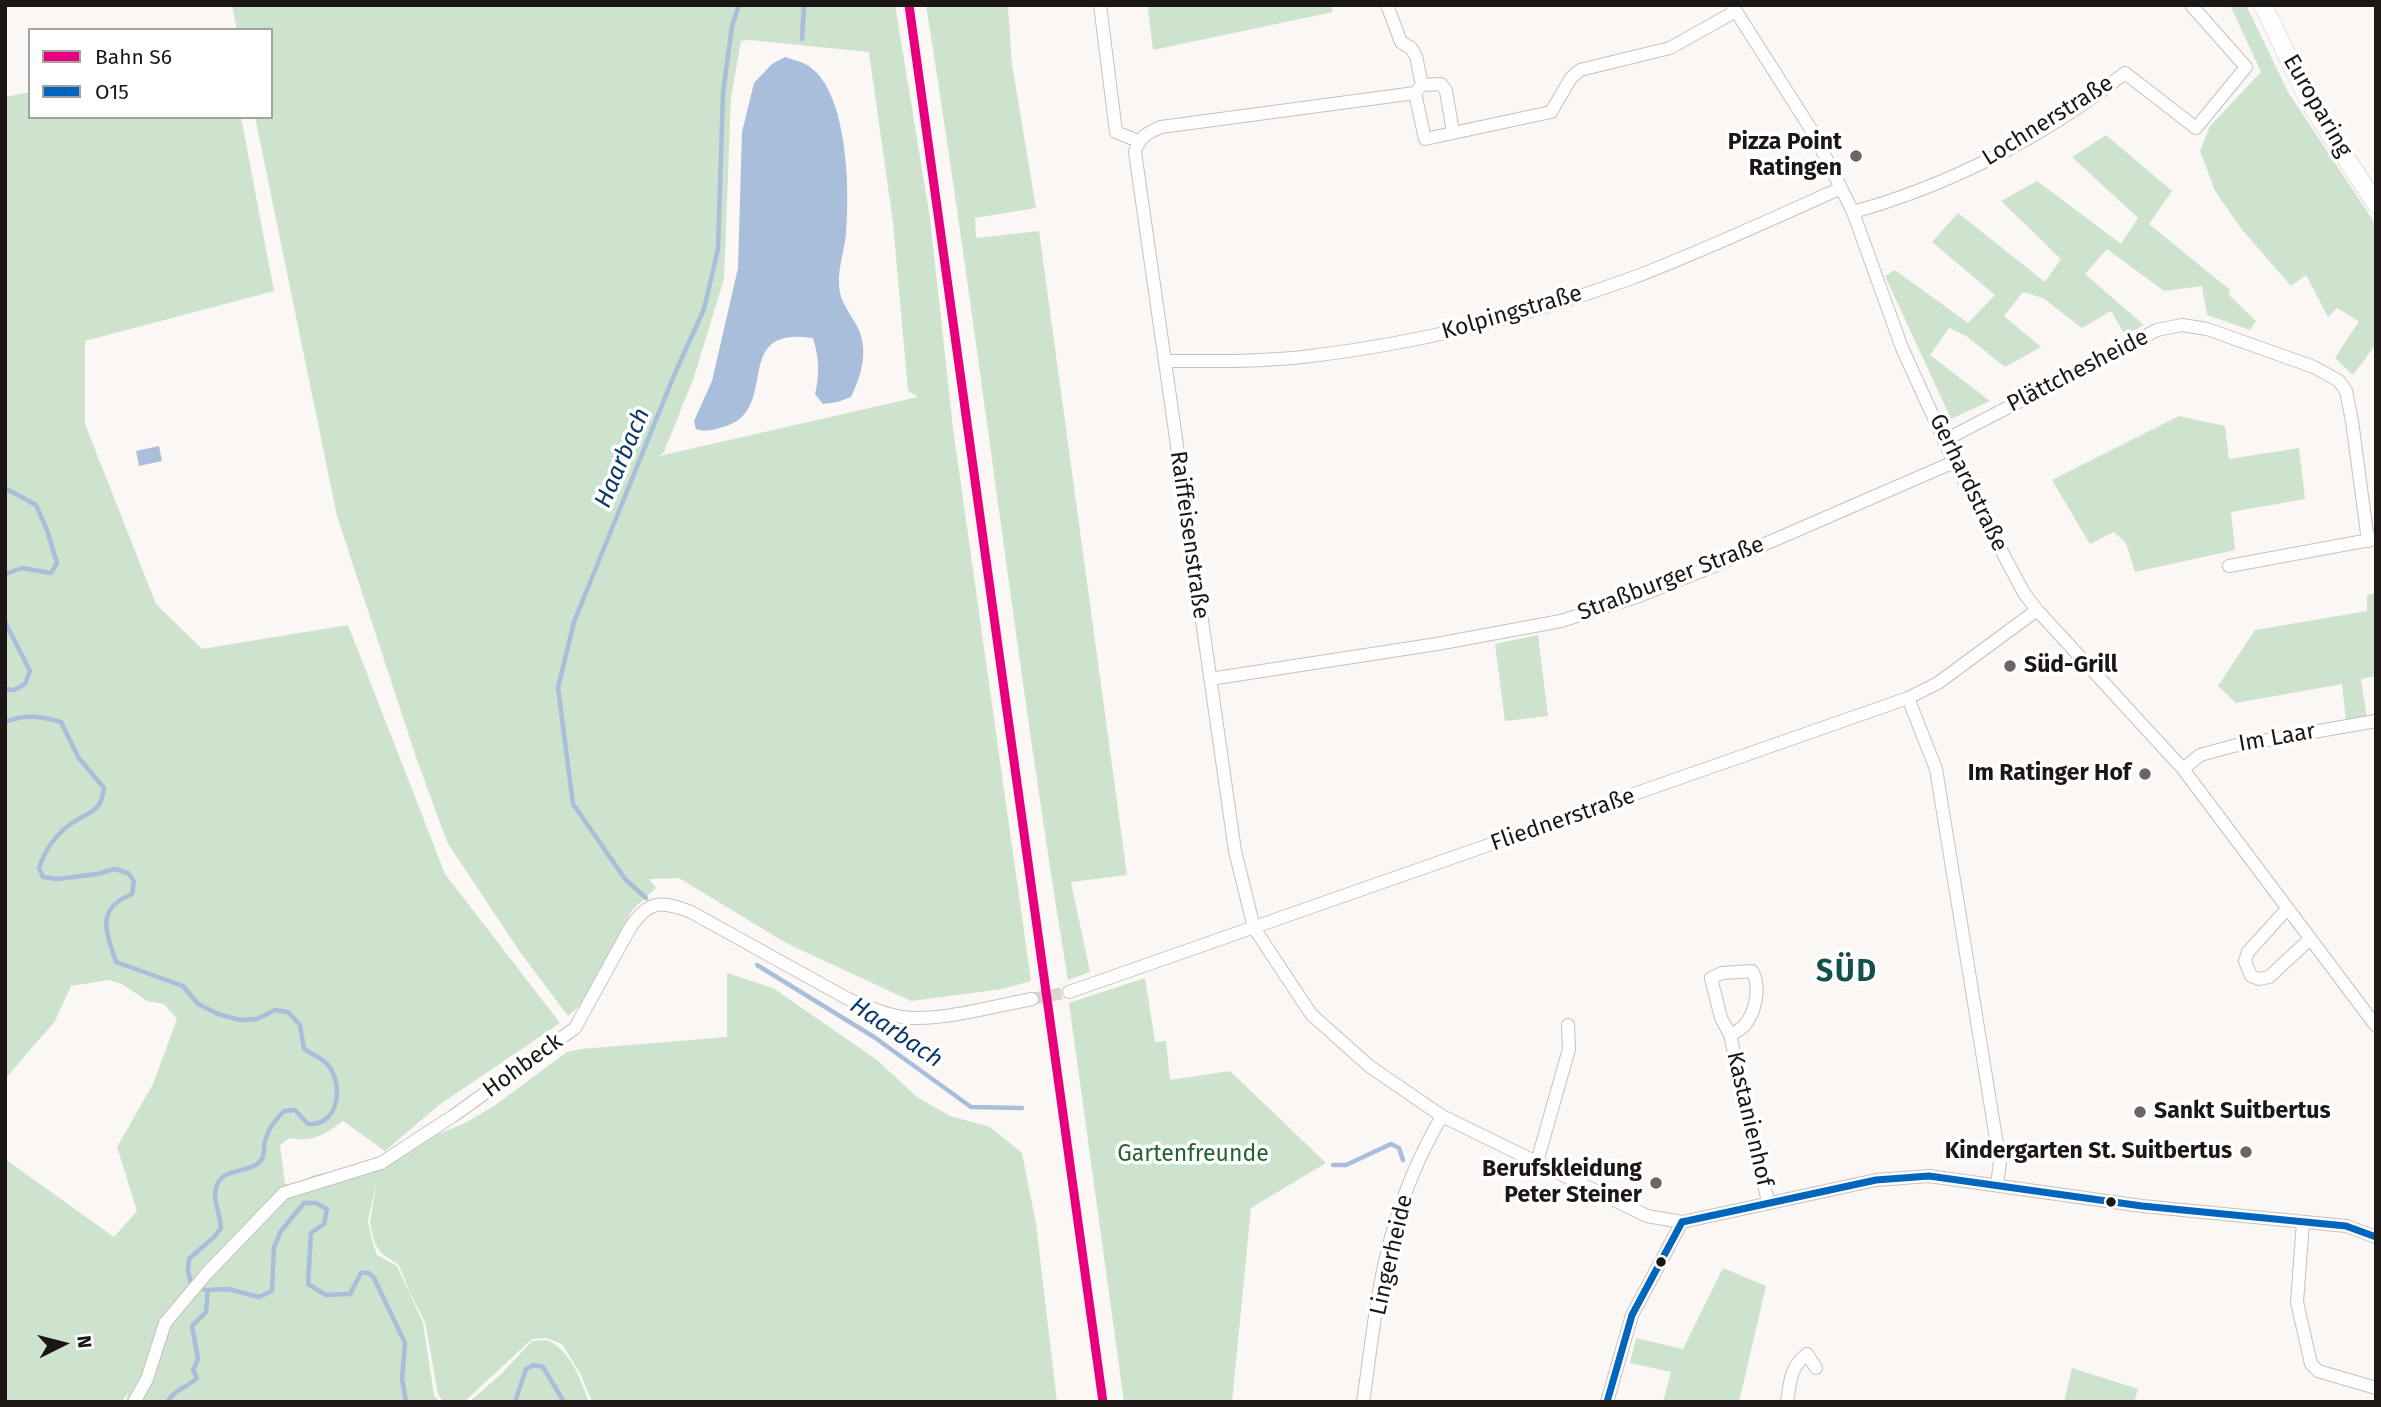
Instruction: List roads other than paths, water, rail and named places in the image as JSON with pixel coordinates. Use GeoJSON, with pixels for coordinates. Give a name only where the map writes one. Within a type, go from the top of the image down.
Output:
{"type":"FeatureCollection","features":[{"type":"Feature","properties":{"kind":"main road","name":"Europaring"},"geometry":{"type":"LineString","coordinates":[[2263,5],[2311,105],[2376,204]]}},
{"type":"Feature","properties":{"kind":"street"},"geometry":{"type":"LineString","coordinates":[[1100,5],[1116,132],[1138,141],[1147,133],[1161,127],[1441,84],[1446,91],[1453,132]]}},
{"type":"Feature","properties":{"kind":"street"},"geometry":{"type":"LineString","coordinates":[[1387,5],[1401,42],[1411,48],[1416,56],[1425,138],[1551,112],[1571,78],[1580,70],[1670,48],[1734,8]]}},
{"type":"Feature","properties":{"kind":"street","name":"Lochnerstraße"},"geometry":{"type":"LineString","coordinates":[[1853,212],[1910,195],[1979,164],[2044,129],[2124,73],[2196,128],[2246,68],[2191,5]]}},
{"type":"Feature","properties":{"kind":"street","name":"Gerhardstraße"},"geometry":{"type":"LineString","coordinates":[[1734,8],[1814,134],[1853,212],[1902,348],[1954,462],[2024,593],[2036,610],[2183,769],[2376,1026]]}},
{"type":"Feature","properties":{"kind":"street","name":"Raiffeisenstraße"},"geometry":{"type":"LineString","coordinates":[[1138,141],[1136,163],[1235,850],[1254,928],[1311,1014],[1369,1066],[1442,1116],[1647,1216],[1682,1222]]}},
{"type":"Feature","properties":{"kind":"street","name":"Kolpingstraße"},"geometry":{"type":"LineString","coordinates":[[1165,361],[1300,357],[1370,348],[1493,322],[1630,278],[1746,231],[1841,188]]}},
{"type":"Feature","properties":{"kind":"street","name":"Plättchesheide"},"geometry":{"type":"LineString","coordinates":[[1945,440],[2157,330],[2182,325],[2207,329],[2314,367],[2339,381],[2346,391],[2372,540]]}},
{"type":"Feature","properties":{"kind":"street","name":"Straßburger Straße"},"geometry":{"type":"LineString","coordinates":[[1210,679],[1450,642],[1561,621],[1639,596],[1719,564],[1954,462]]}},
{"type":"Feature","properties":{"kind":"street"},"geometry":{"type":"LineString","coordinates":[[2229,566],[2372,540]]}},
{"type":"Feature","properties":{"kind":"street","name":"Fliednerstraße"},"geometry":{"type":"LineString","coordinates":[[1069,992],[1908,698],[1938,683],[2036,610]]}},
{"type":"Feature","properties":{"kind":"street"},"geometry":{"type":"LineString","coordinates":[[1908,698],[1936,769],[2000,1163],[1997,1184]]}},
{"type":"Feature","properties":{"kind":"street","name":"Im Laar"},"geometry":{"type":"LineString","coordinates":[[2183,769],[2200,755],[2233,746],[2376,721]]}},
{"type":"Feature","properties":{"kind":"street","name":"Hohbeck"},"geometry":{"type":"LineString","coordinates":[[134,1402],[147,1379],[165,1324],[207,1273],[284,1193],[381,1163],[456,1114],[575,1028],[639,913],[652,905],[664,904],[691,912],[850,1000],[874,1010],[905,1017],[947,1015],[1032,999]]}},
{"type":"Feature","properties":{"kind":"street"},"geometry":{"type":"LineString","coordinates":[[2287,909],[2248,952],[2245,961],[2251,976],[2259,979],[2269,976],[2310,939]]}},
{"type":"Feature","properties":{"kind":"street","name":"Kastanienhof"},"geometry":{"type":"LineString","coordinates":[[1730,1035],[1744,1025],[1754,1003],[1758,987],[1752,971],[1722,973],[1711,978],[1721,1018],[1730,1035],[1768,1202]]}},
{"type":"Feature","properties":{"kind":"street"},"geometry":{"type":"LineString","coordinates":[[1538,1162],[1569,1049],[1568,1025]]}},
{"type":"Feature","properties":{"kind":"street","name":"Lingerheide"},"geometry":{"type":"LineString","coordinates":[[1363,1402],[1390,1242],[1408,1184],[1442,1116]]}},
{"type":"Feature","properties":{"kind":"street"},"geometry":{"type":"LineString","coordinates":[[1607,1402],[1632,1315],[1682,1222],[1768,1202],[1876,1180],[1929,1176],[2142,1206],[2346,1226],[2376,1237]]}},
{"type":"Feature","properties":{"kind":"street"},"geometry":{"type":"LineString","coordinates":[[2302,1222],[2297,1302],[2311,1364],[2318,1371],[2376,1388]]}},
{"type":"Feature","properties":{"kind":"street"},"geometry":{"type":"LineString","coordinates":[[1787,1402],[1791,1372],[1798,1361],[1807,1354],[1816,1368]]}},
{"type":"Feature","properties":{"kind":"water"},"geometry":{"type":"Polygon","coordinates":[[[785,57],[808,65],[823,80],[839,120],[844,145],[847,194],[846,234],[839,286],[843,302],[861,335],[861,371],[851,397],[823,404],[815,394],[818,366],[813,338],[787,337],[772,344],[763,356],[750,405],[741,418],[723,427],[700,430],[696,429],[694,421],[712,381],[738,268],[742,132],[754,83],[772,64],[785,57]]]}},
{"type":"Feature","properties":{"kind":"water"},"geometry":{"type":"Polygon","coordinates":[[[159,446],[162,461],[139,466],[136,451],[159,446]]]}},
{"type":"Feature","properties":{"kind":"waterway","name":"Haarbach"},"geometry":{"type":"LineString","coordinates":[[646,898],[625,879],[573,804],[558,688],[574,622],[675,373],[704,309],[718,249],[723,93],[732,26],[739,5]]}},
{"type":"Feature","properties":{"kind":"waterway"},"geometry":{"type":"LineString","coordinates":[[802,39],[804,5]]}},
{"type":"Feature","properties":{"kind":"waterway"},"geometry":{"type":"LineString","coordinates":[[5,488],[36,505],[57,563],[51,573],[22,568],[5,574]]}},
{"type":"Feature","properties":{"kind":"waterway"},"geometry":{"type":"LineString","coordinates":[[5,622],[30,671],[25,684],[14,690],[5,689]]}},
{"type":"Feature","properties":{"kind":"waterway"},"geometry":{"type":"LineString","coordinates":[[5,722],[33,717],[61,722],[78,757],[104,788],[97,807],[56,837],[39,868],[43,877],[58,879],[115,869],[128,873],[134,881],[132,894],[112,907],[106,922],[116,962],[183,986],[198,1004],[218,1014],[240,1020],[257,1019],[275,1010],[288,1012],[300,1025],[304,1049],[320,1058],[333,1073],[336,1103],[326,1118],[318,1123],[308,1124],[295,1110],[284,1111],[269,1130],[262,1159],[250,1168],[221,1179],[215,1196],[221,1228],[189,1259],[191,1284],[205,1290],[228,1289],[259,1297],[272,1291],[274,1247],[281,1231],[304,1203],[316,1203],[327,1209],[324,1224],[311,1233],[308,1284],[326,1295],[350,1294],[361,1273],[369,1273],[374,1278],[405,1343],[402,1379],[406,1402]]}},
{"type":"Feature","properties":{"kind":"waterway","name":"Haarbach"},"geometry":{"type":"LineString","coordinates":[[757,965],[874,1037],[971,1107],[1022,1108]]}},
{"type":"Feature","properties":{"kind":"waterway","name":"Haarbach"},"geometry":{"type":"LineString","coordinates":[[1333,1165],[1346,1165],[1391,1144],[1399,1148],[1403,1160]]}},
{"type":"Feature","properties":{"kind":"waterway"},"geometry":{"type":"LineString","coordinates":[[168,1402],[173,1395],[197,1378],[193,1370],[198,1359],[192,1326],[206,1312],[208,1290]]}},
{"type":"Feature","properties":{"kind":"waterway"},"geometry":{"type":"LineString","coordinates":[[515,1402],[526,1369],[534,1365],[543,1367],[564,1402]]}},
{"type":"Feature","properties":{"kind":"tunnel"},"geometry":{"type":"LineString","coordinates":[[1032,999],[1069,992]]}},
{"type":"Feature","properties":{"kind":"rail line","name":"S6"},"geometry":{"type":"LineString","coordinates":[[909,5],[1103,1402]]}},
{"type":"Feature","properties":{"kind":"place","name":"Pizza Point Ratingen"},"geometry":{"type":"Point","coordinates":[1856,156]}},
{"type":"Feature","properties":{"kind":"place","name":"Süd-Grill"},"geometry":{"type":"Point","coordinates":[2010,666]}},
{"type":"Feature","properties":{"kind":"place","name":"Im Ratinger Hof"},"geometry":{"type":"Point","coordinates":[2145,774]}},
{"type":"Feature","properties":{"kind":"place","name":"Sankt Suitbertus"},"geometry":{"type":"Point","coordinates":[2140,1112]}},
{"type":"Feature","properties":{"kind":"place","name":"Kindergarten St. Suitbertus"},"geometry":{"type":"Point","coordinates":[2246,1152]}},
{"type":"Feature","properties":{"kind":"place","name":"Berufskleidung Peter Steiner"},"geometry":{"type":"Point","coordinates":[1656,1183]}},
{"type":"Feature","properties":{"kind":"district","name":"SÜD"},"geometry":{"type":"Point","coordinates":[1847,973]}},
{"type":"Feature","properties":{"kind":"park label","name":"Gartenfreunde"},"geometry":{"type":"Point","coordinates":[1193,1155]}}]}
